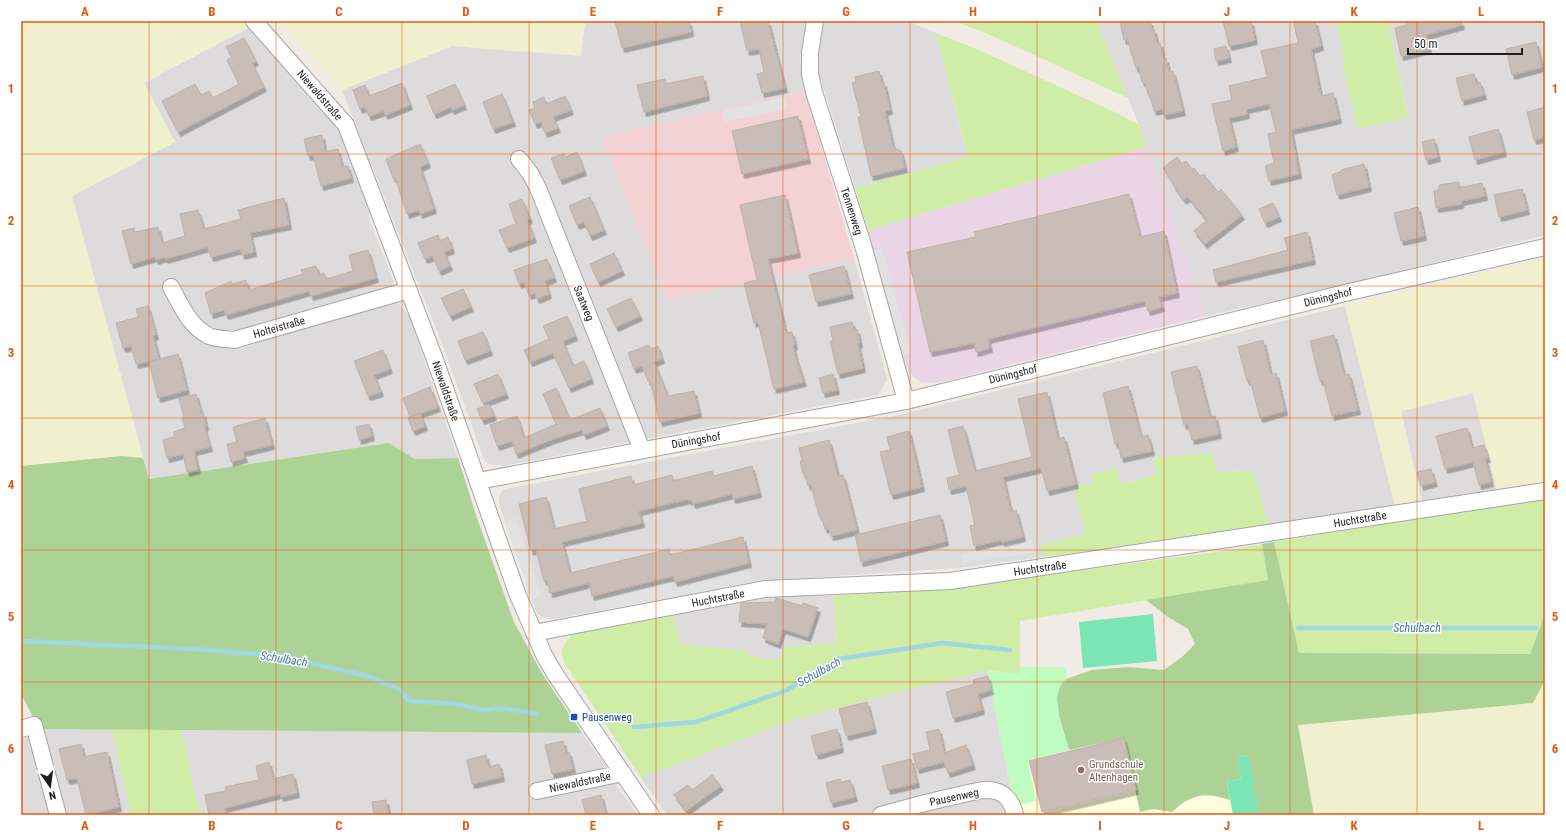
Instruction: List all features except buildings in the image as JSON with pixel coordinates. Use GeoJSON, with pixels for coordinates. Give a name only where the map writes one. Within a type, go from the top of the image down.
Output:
{"type":"FeatureCollection","features":[{"type":"Feature","properties":{"kind":"street","name":"Niewaldstraße"},"geometry":{"type":"LineString","coordinates":[[254,21],[346,125],[434,357],[517,593],[544,655],[555,674],[651,815]]}},
{"type":"Feature","properties":{"kind":"street","name":"Tennenweg"},"geometry":{"type":"LineString","coordinates":[[814,21],[810,53],[810,74],[863,245],[906,401]]}},
{"type":"Feature","properties":{"kind":"street","name":"Saatweg"},"geometry":{"type":"LineString","coordinates":[[519,159],[530,172],[538,188],[642,450]]}},
{"type":"Feature","properties":{"kind":"street","name":"Düningshof"},"geometry":{"type":"LineString","coordinates":[[478,481],[906,401],[1332,296],[1545,247]]}},
{"type":"Feature","properties":{"kind":"street","name":"Holteistraße"},"geometry":{"type":"LineString","coordinates":[[171,287],[188,318],[196,327],[209,336],[234,340],[409,290]]}},
{"type":"Feature","properties":{"kind":"street","name":"Huchtstraße"},"geometry":{"type":"LineString","coordinates":[[534,632],[766,589],[960,580],[1545,491]]}},
{"type":"Feature","properties":{"kind":"street"},"geometry":{"type":"LineString","coordinates":[[28,727],[58,815]]}},
{"type":"Feature","properties":{"kind":"street","name":"Niewaldstraße"},"geometry":{"type":"LineString","coordinates":[[537,791],[623,773]]}},
{"type":"Feature","properties":{"kind":"street","name":"Pausenweg"},"geometry":{"type":"LineString","coordinates":[[881,815],[933,800],[985,790],[994,790],[1004,794],[1010,802],[1015,815]]}},
{"type":"Feature","properties":{"kind":"shaded area"},"geometry":{"type":"Polygon","coordinates":[[[585,21],[806,21],[800,59],[805,91],[602,137],[667,301],[854,258],[887,379],[878,395],[503,466],[489,464],[484,460],[444,349],[342,90],[452,46],[581,56],[585,21]]]}},
{"type":"Feature","properties":{"kind":"shaded area"},"geometry":{"type":"Polygon","coordinates":[[[823,21],[909,21],[936,33],[968,158],[855,188],[818,71],[821,24],[823,21]]]}},
{"type":"Feature","properties":{"kind":"shaded area"},"geometry":{"type":"Polygon","coordinates":[[[1096,21],[1336,21],[1344,57],[1343,68],[1358,129],[1408,117],[1388,21],[1545,21],[1545,235],[1345,285],[1206,316],[1139,125],[1096,21]]]}},
{"type":"Feature","properties":{"kind":"shaded area"},"geometry":{"type":"Polygon","coordinates":[[[250,27],[338,125],[368,204],[370,221],[394,282],[390,288],[305,313],[230,332],[235,350],[397,301],[409,316],[458,458],[415,459],[389,443],[149,479],[72,196],[175,142],[144,83],[250,27]]]}},
{"type":"Feature","properties":{"kind":"shaded area"},"geometry":{"type":"Polygon","coordinates":[[[805,91],[854,258],[667,301],[602,137],[805,91]]]}},
{"type":"Feature","properties":{"kind":"shaded area"},"geometry":{"type":"Polygon","coordinates":[[[784,97],[787,109],[725,122],[722,111],[784,97]]]}},
{"type":"Feature","properties":{"kind":"shaded area"},"geometry":{"type":"Polygon","coordinates":[[[1147,147],[1206,316],[941,382],[921,382],[914,377],[905,366],[868,230],[1147,147]]]}},
{"type":"Feature","properties":{"kind":"shaded area"},"geometry":{"type":"Polygon","coordinates":[[[882,248],[911,353],[902,355],[874,250],[882,248]]]}},
{"type":"Feature","properties":{"kind":"shaded area"},"geometry":{"type":"Polygon","coordinates":[[[1345,306],[1395,506],[1269,527],[1252,471],[1217,472],[1153,459],[1157,475],[1120,484],[1116,468],[1091,475],[1092,483],[1087,534],[1041,545],[1043,557],[958,568],[757,581],[554,619],[546,619],[537,614],[499,504],[501,492],[505,489],[899,415],[1345,306]]]}},
{"type":"Feature","properties":{"kind":"shaded area"},"geometry":{"type":"Polygon","coordinates":[[[1473,393],[1497,490],[1422,502],[1401,411],[1473,393]]]}},
{"type":"Feature","properties":{"kind":"shaded area"},"geometry":{"type":"Polygon","coordinates":[[[516,518],[542,596],[531,599],[505,522],[516,518]]]}},
{"type":"Feature","properties":{"kind":"shaded area"},"geometry":{"type":"Polygon","coordinates":[[[1032,539],[1035,553],[962,563],[961,554],[1032,539]]]}},
{"type":"Feature","properties":{"kind":"shaded area"},"geometry":{"type":"Polygon","coordinates":[[[748,568],[752,582],[597,611],[595,599],[670,581],[672,587],[748,568]]]}},
{"type":"Feature","properties":{"kind":"shaded area"},"geometry":{"type":"Polygon","coordinates":[[[784,595],[833,596],[837,643],[784,647],[780,660],[748,656],[748,651],[680,644],[673,615],[784,595]]]}},
{"type":"Feature","properties":{"kind":"shaded area"},"geometry":{"type":"Polygon","coordinates":[[[987,670],[1011,790],[1017,796],[1025,815],[667,815],[641,778],[792,720],[987,670]]]}},
{"type":"Feature","properties":{"kind":"shaded area"},"geometry":{"type":"Polygon","coordinates":[[[21,725],[39,729],[112,729],[131,815],[21,815],[21,725]]]}},
{"type":"Feature","properties":{"kind":"shaded area"},"geometry":{"type":"Polygon","coordinates":[[[182,730],[582,733],[609,770],[606,771],[638,815],[200,815],[182,730]]]}},
{"type":"Feature","properties":{"kind":"shaded area","name":"Grundschule Altenhagen"},"geometry":{"type":"Polygon","coordinates":[[[1124,738],[1140,812],[1154,809],[1172,812],[1185,801],[1203,795],[1216,796],[1230,800],[1227,782],[1241,779],[1259,815],[1025,815],[1021,804],[1036,801],[1027,761],[1124,738]]]}},
{"type":"Feature","properties":{"kind":"green space"},"geometry":{"type":"Polygon","coordinates":[[[21,21],[245,21],[250,27],[144,83],[175,142],[72,196],[143,458],[122,456],[21,466],[21,21]]]}},
{"type":"Feature","properties":{"kind":"green space"},"geometry":{"type":"Polygon","coordinates":[[[281,21],[585,21],[581,56],[453,46],[342,90],[281,21]]]}},
{"type":"Feature","properties":{"kind":"green space"},"geometry":{"type":"Polygon","coordinates":[[[955,21],[1096,21],[1128,98],[988,34],[955,21]]]}},
{"type":"Feature","properties":{"kind":"green space"},"geometry":{"type":"Polygon","coordinates":[[[1336,21],[1388,21],[1408,118],[1358,129],[1343,68],[1344,57],[1336,21]]]}},
{"type":"Feature","properties":{"kind":"green space"},"geometry":{"type":"Polygon","coordinates":[[[936,33],[981,51],[1121,115],[1139,125],[1147,147],[868,230],[855,188],[968,157],[936,33]]]}},
{"type":"Feature","properties":{"kind":"green space"},"geometry":{"type":"Polygon","coordinates":[[[1545,258],[1545,482],[1497,490],[1473,393],[1401,411],[1422,502],[1395,506],[1345,306],[1545,258]]]}},
{"type":"Feature","properties":{"kind":"green space"},"geometry":{"type":"Polygon","coordinates":[[[389,443],[415,459],[458,458],[476,515],[514,622],[543,675],[582,733],[39,729],[21,694],[21,466],[122,456],[143,458],[149,479],[389,443]]]}},
{"type":"Feature","properties":{"kind":"green space"},"geometry":{"type":"Polygon","coordinates":[[[1212,453],[1217,472],[1253,471],[1269,527],[1168,542],[1043,557],[1040,545],[1086,534],[1074,488],[1092,483],[1091,475],[1116,468],[1121,484],[1157,475],[1153,458],[1212,453]]]}},
{"type":"Feature","properties":{"kind":"green space"},"geometry":{"type":"Polygon","coordinates":[[[1545,497],[1545,614],[1530,654],[1299,653],[1274,542],[1545,497]]]}},
{"type":"Feature","properties":{"kind":"green space"},"geometry":{"type":"Polygon","coordinates":[[[1274,542],[1299,653],[1530,654],[1545,614],[1545,680],[1533,703],[1298,725],[1314,815],[1259,815],[1247,755],[1237,757],[1241,779],[1227,782],[1230,800],[1206,795],[1186,801],[1172,812],[1154,809],[1140,812],[1124,738],[1069,750],[1059,715],[1057,698],[1060,684],[1066,679],[1092,670],[1129,667],[1164,670],[1182,657],[1195,644],[1188,629],[1168,617],[1146,600],[1268,580],[1262,544],[1274,542]]]}},
{"type":"Feature","properties":{"kind":"green space"},"geometry":{"type":"Polygon","coordinates":[[[1262,544],[1268,580],[1020,621],[1020,674],[987,670],[792,720],[641,778],[565,664],[562,655],[564,644],[573,634],[673,615],[680,644],[748,651],[749,656],[780,660],[784,647],[837,643],[833,596],[957,587],[1224,551],[1262,544]]]}},
{"type":"Feature","properties":{"kind":"green space"},"geometry":{"type":"Polygon","coordinates":[[[1153,614],[1157,661],[1083,668],[1079,622],[1153,614]]]}},
{"type":"Feature","properties":{"kind":"green space"},"geometry":{"type":"Polygon","coordinates":[[[1020,667],[1066,667],[1066,679],[1060,686],[1057,704],[1060,723],[1069,750],[1028,761],[1036,801],[1021,804],[1017,796],[1011,790],[987,670],[1020,674],[1020,667]]]}},
{"type":"Feature","properties":{"kind":"green space"},"geometry":{"type":"Polygon","coordinates":[[[1545,680],[1545,815],[1314,815],[1298,725],[1533,703],[1545,680]]]}},
{"type":"Feature","properties":{"kind":"green space"},"geometry":{"type":"Polygon","coordinates":[[[112,729],[182,730],[200,815],[131,815],[112,729]]]}},
{"type":"Feature","properties":{"kind":"green space"},"geometry":{"type":"Polygon","coordinates":[[[1248,755],[1259,815],[1233,815],[1227,782],[1241,779],[1237,757],[1248,755]]]}},
{"type":"Feature","properties":{"kind":"waterway","name":"Schulbach"},"geometry":{"type":"LineString","coordinates":[[1298,628],[1536,628]]}},
{"type":"Feature","properties":{"kind":"waterway","name":"Schulbach"},"geometry":{"type":"LineString","coordinates":[[21,641],[194,649],[281,656],[370,677],[399,689],[409,701],[457,704],[484,710],[500,708],[537,714]]}},
{"type":"Feature","properties":{"kind":"waterway","name":"Schulbach"},"geometry":{"type":"LineString","coordinates":[[634,727],[696,722],[785,691],[839,659],[942,643],[1010,650]]}},
{"type":"Feature","properties":{"kind":"place","name":"Pausenweg"},"geometry":{"type":"Point","coordinates":[574,717]}},
{"type":"Feature","properties":{"kind":"place","name":"Grundschule Altenhagen"},"geometry":{"type":"Point","coordinates":[1081,770]}}]}
